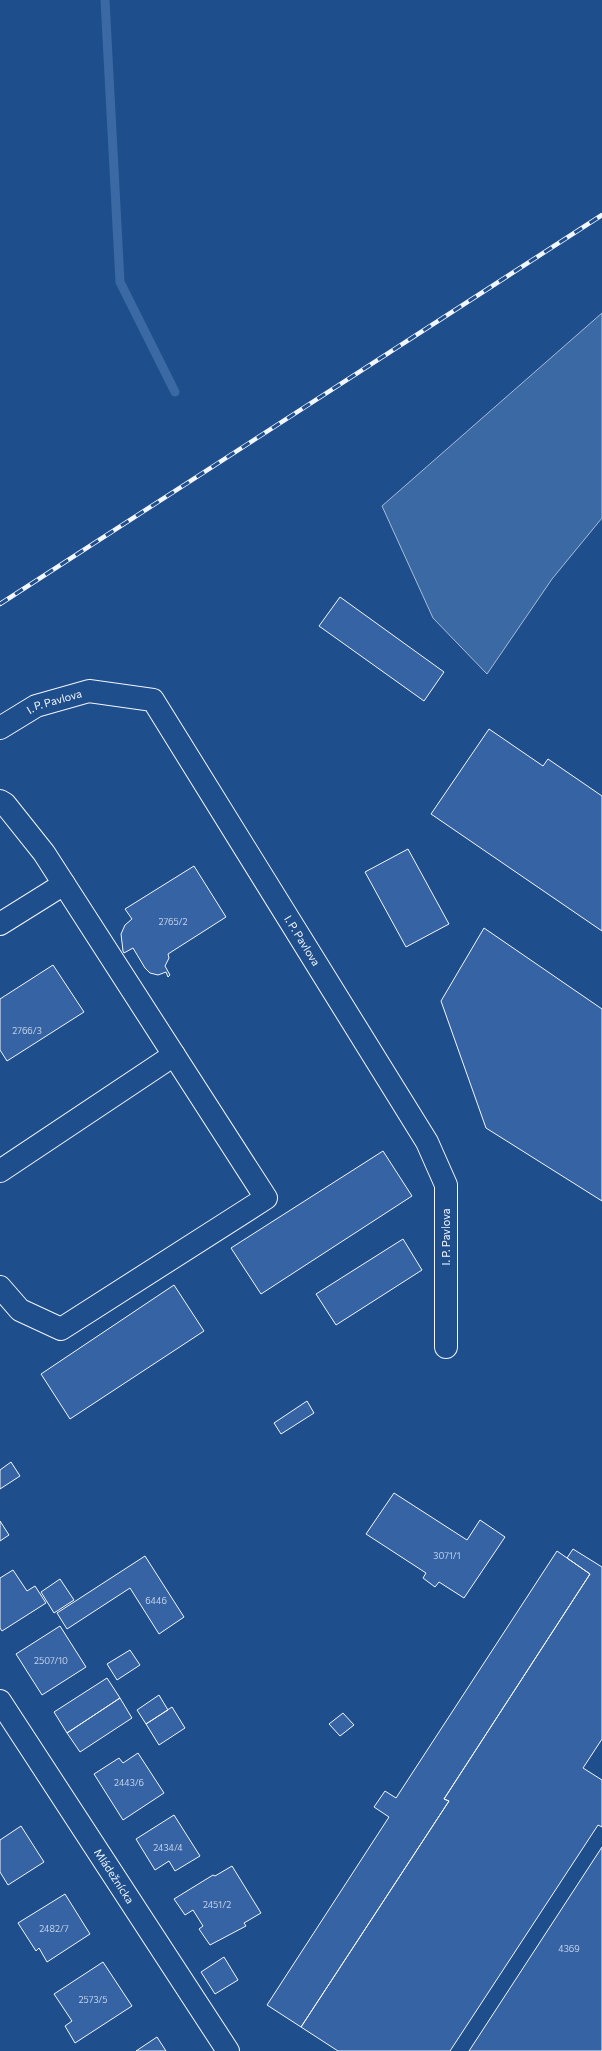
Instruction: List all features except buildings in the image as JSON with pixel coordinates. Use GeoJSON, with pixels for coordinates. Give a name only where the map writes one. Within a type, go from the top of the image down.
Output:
{"type":"FeatureCollection","features":[{"type":"Feature","properties":{"kind":"street","name":"I. P. Pavlova"},"geometry":{"type":"LineString","coordinates":[[0,728],[36,706],[89,691],[153,700],[427,1142],[446,1185],[446,1347]]}},
{"type":"Feature","properties":{"kind":"street"},"geometry":{"type":"LineString","coordinates":[[0,801],[5,804],[44,853],[266,1198],[62,1330],[20,1310],[0,1287]]}},
{"type":"Feature","properties":{"kind":"street"},"geometry":{"type":"LineString","coordinates":[[0,924],[64,884]]}},
{"type":"Feature","properties":{"kind":"street"},"geometry":{"type":"LineString","coordinates":[[0,1171],[174,1055]]}},
{"type":"Feature","properties":{"kind":"street","name":"Mládežnícka"},"geometry":{"type":"LineString","coordinates":[[0,1701],[228,2051]]}},
{"type":"Feature","properties":{"kind":"water"},"geometry":{"type":"Polygon","coordinates":[[[602,313],[602,518],[552,579],[487,674],[433,618],[382,506],[602,313]]]}},
{"type":"Feature","properties":{"kind":"waterway"},"geometry":{"type":"LineString","coordinates":[[105,0],[120,282],[175,392]]}},
{"type":"Feature","properties":{"kind":"railway"},"geometry":{"type":"LineString","coordinates":[[0,604],[602,215]]}}]}
